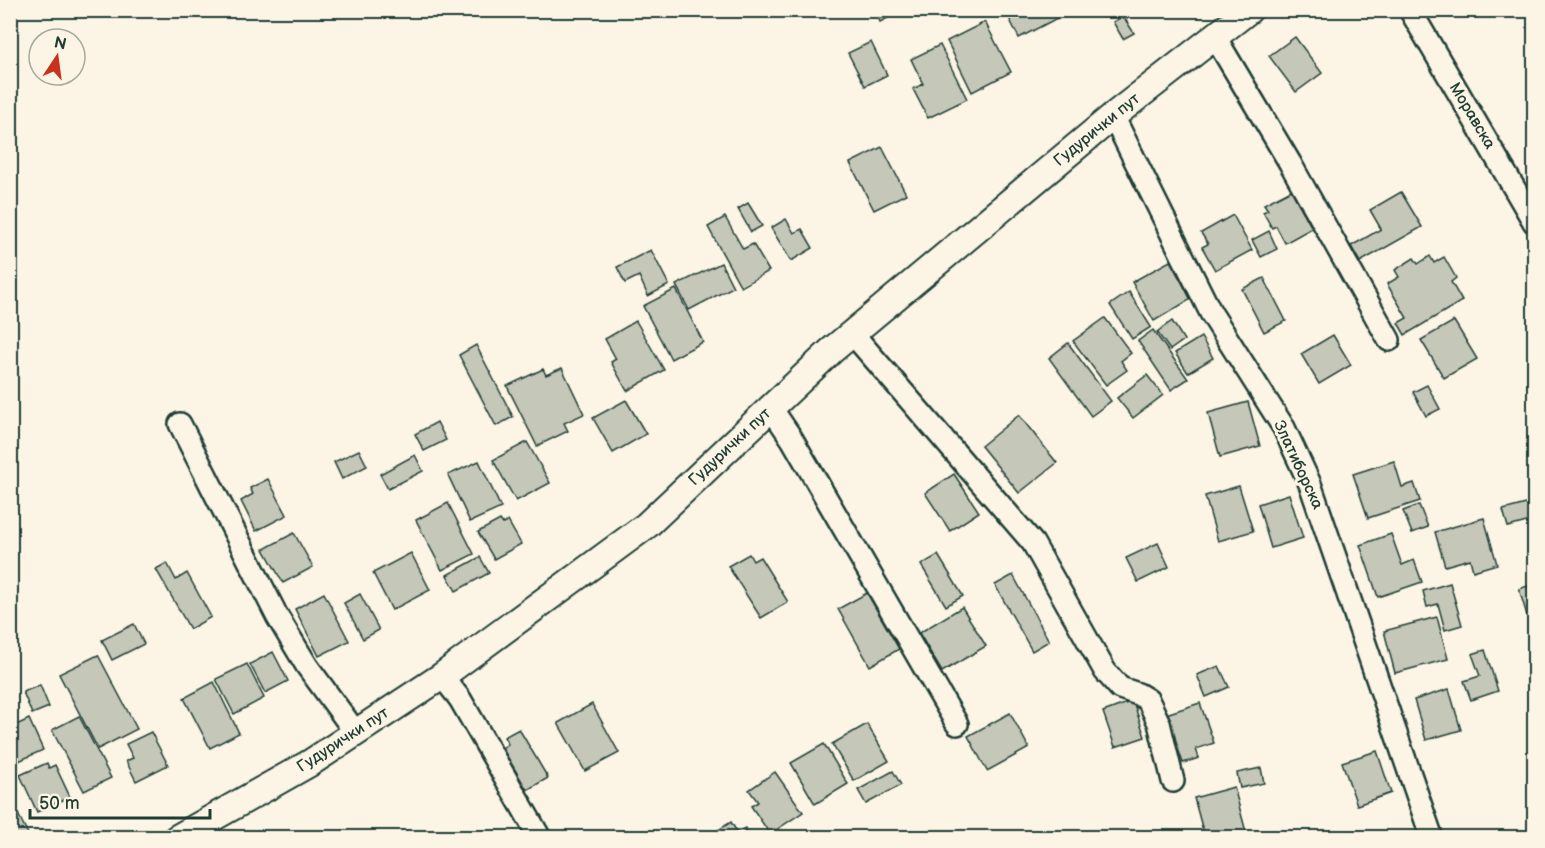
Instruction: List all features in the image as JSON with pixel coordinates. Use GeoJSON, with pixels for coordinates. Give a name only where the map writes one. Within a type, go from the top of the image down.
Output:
{"type":"FeatureCollection","features":[{"type":"Feature","properties":{"kind":"street","name":"Гудурички пут"},"geometry":{"type":"LineString","coordinates":[[177,837],[310,763],[442,676],[647,525],[852,333],[1113,116],[1249,10]]}},
{"type":"Feature","properties":{"kind":"street","name":"Моравска"},"geometry":{"type":"LineString","coordinates":[[1410,10],[1534,222]]}},
{"type":"Feature","properties":{"kind":"street"},"geometry":{"type":"LineString","coordinates":[[1215,37],[1290,163],[1389,340]]}},
{"type":"Feature","properties":{"kind":"street","name":"Златиборска"},"geometry":{"type":"LineString","coordinates":[[1113,116],[1210,313],[1284,428],[1310,484],[1432,837]]}},
{"type":"Feature","properties":{"kind":"street"},"geometry":{"type":"LineString","coordinates":[[852,333],[1033,543],[1105,671],[1120,688],[1148,700],[1159,723],[1173,781]]}},
{"type":"Feature","properties":{"kind":"street"},"geometry":{"type":"LineString","coordinates":[[771,408],[792,439],[957,724]]}},
{"type":"Feature","properties":{"kind":"street"},"geometry":{"type":"LineString","coordinates":[[180,424],[277,616],[307,666],[356,733]]}},
{"type":"Feature","properties":{"kind":"street"},"geometry":{"type":"LineString","coordinates":[[442,676],[460,699],[540,837]]}},
{"type":"Feature","properties":{"kind":"building"},"geometry":{"type":"Polygon","coordinates":[[[875,10],[904,10],[880,22],[875,10]]]}},
{"type":"Feature","properties":{"kind":"building"},"geometry":{"type":"Polygon","coordinates":[[[1005,10],[1063,10],[1065,14],[1019,38],[1005,10]]]}},
{"type":"Feature","properties":{"kind":"building"},"geometry":{"type":"Polygon","coordinates":[[[1123,16],[1134,33],[1123,39],[1113,22],[1123,16]]]}},
{"type":"Feature","properties":{"kind":"building"},"geometry":{"type":"Polygon","coordinates":[[[985,22],[1011,72],[972,92],[947,41],[985,22]]]}},
{"type":"Feature","properties":{"kind":"building"},"geometry":{"type":"Polygon","coordinates":[[[1295,37],[1322,73],[1296,92],[1269,56],[1295,37]]]}},
{"type":"Feature","properties":{"kind":"building"},"geometry":{"type":"Polygon","coordinates":[[[871,42],[887,75],[865,86],[848,53],[871,42]]]}},
{"type":"Feature","properties":{"kind":"building"},"geometry":{"type":"Polygon","coordinates":[[[940,45],[967,99],[928,118],[913,89],[923,84],[911,59],[940,45]]]}},
{"type":"Feature","properties":{"kind":"building"},"geometry":{"type":"Polygon","coordinates":[[[882,147],[906,194],[874,210],[850,163],[882,147]]]}},
{"type":"Feature","properties":{"kind":"building"},"geometry":{"type":"Polygon","coordinates":[[[1291,190],[1312,228],[1285,243],[1276,226],[1272,228],[1263,212],[1268,210],[1264,204],[1291,190]]]}},
{"type":"Feature","properties":{"kind":"building"},"geometry":{"type":"Polygon","coordinates":[[[1401,192],[1422,227],[1360,262],[1351,246],[1381,229],[1370,210],[1401,192]]]}},
{"type":"Feature","properties":{"kind":"building"},"geometry":{"type":"Polygon","coordinates":[[[748,203],[762,226],[751,232],[738,209],[748,203]]]}},
{"type":"Feature","properties":{"kind":"building"},"geometry":{"type":"Polygon","coordinates":[[[1233,215],[1252,250],[1215,270],[1202,247],[1208,244],[1201,233],[1233,215]]]}},
{"type":"Feature","properties":{"kind":"building"},"geometry":{"type":"Polygon","coordinates":[[[725,217],[743,249],[753,244],[769,271],[741,287],[708,227],[725,217]]]}},
{"type":"Feature","properties":{"kind":"building"},"geometry":{"type":"Polygon","coordinates":[[[786,219],[794,233],[802,229],[813,248],[791,261],[771,228],[786,219]]]}},
{"type":"Feature","properties":{"kind":"building"},"geometry":{"type":"Polygon","coordinates":[[[1269,231],[1277,249],[1261,257],[1252,240],[1269,231]]]}},
{"type":"Feature","properties":{"kind":"building"},"geometry":{"type":"Polygon","coordinates":[[[651,250],[669,285],[648,296],[639,276],[625,283],[617,267],[651,250]]]}},
{"type":"Feature","properties":{"kind":"building"},"geometry":{"type":"Polygon","coordinates":[[[1430,256],[1434,263],[1444,257],[1456,278],[1451,282],[1462,301],[1405,335],[1398,323],[1407,318],[1387,284],[1399,277],[1395,270],[1414,258],[1418,264],[1430,256]]]}},
{"type":"Feature","properties":{"kind":"building"},"geometry":{"type":"Polygon","coordinates":[[[1170,261],[1191,299],[1154,321],[1132,282],[1170,261]]]}},
{"type":"Feature","properties":{"kind":"building"},"geometry":{"type":"Polygon","coordinates":[[[721,263],[733,287],[689,310],[676,285],[721,263]]]}},
{"type":"Feature","properties":{"kind":"building"},"geometry":{"type":"Polygon","coordinates":[[[1264,278],[1286,321],[1264,332],[1242,289],[1264,278]]]}},
{"type":"Feature","properties":{"kind":"building"},"geometry":{"type":"Polygon","coordinates":[[[676,289],[703,342],[671,359],[643,306],[676,289]]]}},
{"type":"Feature","properties":{"kind":"building"},"geometry":{"type":"Polygon","coordinates":[[[1129,292],[1151,327],[1132,339],[1110,305],[1129,292]]]}},
{"type":"Feature","properties":{"kind":"building"},"geometry":{"type":"Polygon","coordinates":[[[1105,318],[1131,353],[1121,361],[1127,370],[1106,385],[1073,341],[1105,318]]]}},
{"type":"Feature","properties":{"kind":"building"},"geometry":{"type":"Polygon","coordinates":[[[636,321],[664,370],[627,391],[611,362],[616,359],[605,339],[636,321]]]}},
{"type":"Feature","properties":{"kind":"building"},"geometry":{"type":"Polygon","coordinates":[[[1172,321],[1184,340],[1170,350],[1157,332],[1172,321]]]}},
{"type":"Feature","properties":{"kind":"building"},"geometry":{"type":"Polygon","coordinates":[[[1454,321],[1477,359],[1444,378],[1421,340],[1454,321]]]}},
{"type":"Feature","properties":{"kind":"building"},"geometry":{"type":"Polygon","coordinates":[[[1153,330],[1188,379],[1171,390],[1138,341],[1153,330]]]}},
{"type":"Feature","properties":{"kind":"building"},"geometry":{"type":"Polygon","coordinates":[[[1333,335],[1351,365],[1319,384],[1301,354],[1333,335]]]}},
{"type":"Feature","properties":{"kind":"building"},"geometry":{"type":"Polygon","coordinates":[[[1201,337],[1213,358],[1188,373],[1175,353],[1201,337]]]}},
{"type":"Feature","properties":{"kind":"building"},"geometry":{"type":"Polygon","coordinates":[[[1068,343],[1111,401],[1091,416],[1049,358],[1068,343]]]}},
{"type":"Feature","properties":{"kind":"building"},"geometry":{"type":"Polygon","coordinates":[[[476,345],[513,417],[496,426],[459,355],[476,345]]]}},
{"type":"Feature","properties":{"kind":"building"},"geometry":{"type":"Polygon","coordinates":[[[562,368],[584,414],[564,423],[568,431],[537,446],[507,386],[543,369],[546,375],[562,368]]]}},
{"type":"Feature","properties":{"kind":"building"},"geometry":{"type":"Polygon","coordinates":[[[1147,375],[1163,395],[1133,418],[1117,398],[1147,375]]]}},
{"type":"Feature","properties":{"kind":"building"},"geometry":{"type":"Polygon","coordinates":[[[1427,385],[1440,409],[1426,416],[1413,392],[1427,385]]]}},
{"type":"Feature","properties":{"kind":"building"},"geometry":{"type":"Polygon","coordinates":[[[626,400],[646,434],[613,453],[593,418],[626,400]]]}},
{"type":"Feature","properties":{"kind":"building"},"geometry":{"type":"Polygon","coordinates":[[[1248,402],[1260,446],[1220,457],[1208,413],[1248,402]]]}},
{"type":"Feature","properties":{"kind":"building"},"geometry":{"type":"Polygon","coordinates":[[[1019,415],[1057,463],[1019,493],[981,446],[1019,415]]]}},
{"type":"Feature","properties":{"kind":"building"},"geometry":{"type":"Polygon","coordinates":[[[437,422],[446,440],[424,451],[415,434],[437,422]]]}},
{"type":"Feature","properties":{"kind":"building"},"geometry":{"type":"Polygon","coordinates":[[[527,442],[550,483],[516,501],[493,460],[527,442]]]}},
{"type":"Feature","properties":{"kind":"building"},"geometry":{"type":"Polygon","coordinates":[[[359,450],[367,466],[342,479],[334,462],[359,450]]]}},
{"type":"Feature","properties":{"kind":"building"},"geometry":{"type":"Polygon","coordinates":[[[415,455],[423,471],[388,489],[380,474],[415,455]]]}},
{"type":"Feature","properties":{"kind":"building"},"geometry":{"type":"Polygon","coordinates":[[[479,461],[501,508],[470,522],[448,475],[479,461]]]}},
{"type":"Feature","properties":{"kind":"building"},"geometry":{"type":"Polygon","coordinates":[[[1394,461],[1402,487],[1414,483],[1420,501],[1368,518],[1353,474],[1394,461]]]}},
{"type":"Feature","properties":{"kind":"building"},"geometry":{"type":"Polygon","coordinates":[[[954,474],[979,512],[950,531],[925,493],[954,474]]]}},
{"type":"Feature","properties":{"kind":"building"},"geometry":{"type":"Polygon","coordinates":[[[268,479],[287,515],[256,531],[241,501],[253,494],[250,488],[268,479]]]}},
{"type":"Feature","properties":{"kind":"building"},"geometry":{"type":"Polygon","coordinates":[[[1239,486],[1253,531],[1218,541],[1205,496],[1239,486]]]}},
{"type":"Feature","properties":{"kind":"building"},"geometry":{"type":"Polygon","coordinates":[[[1289,494],[1303,538],[1271,548],[1258,504],[1289,494]]]}},
{"type":"Feature","properties":{"kind":"building"},"geometry":{"type":"Polygon","coordinates":[[[448,503],[474,554],[442,570],[416,520],[448,503]]]}},
{"type":"Feature","properties":{"kind":"building"},"geometry":{"type":"Polygon","coordinates":[[[1530,503],[1534,520],[1508,527],[1503,510],[1530,503]]]}},
{"type":"Feature","properties":{"kind":"building"},"geometry":{"type":"Polygon","coordinates":[[[1419,505],[1428,527],[1412,533],[1403,511],[1419,505]]]}},
{"type":"Feature","properties":{"kind":"building"},"geometry":{"type":"Polygon","coordinates":[[[1484,518],[1497,564],[1473,571],[1470,559],[1445,566],[1435,532],[1484,518]]]}},
{"type":"Feature","properties":{"kind":"building"},"geometry":{"type":"Polygon","coordinates":[[[500,520],[503,524],[508,521],[521,544],[494,559],[478,532],[500,520]]]}},
{"type":"Feature","properties":{"kind":"building"},"geometry":{"type":"Polygon","coordinates":[[[294,533],[313,567],[283,583],[264,549],[294,533]]]}},
{"type":"Feature","properties":{"kind":"building"},"geometry":{"type":"Polygon","coordinates":[[[1391,534],[1402,565],[1414,560],[1422,582],[1378,597],[1360,545],[1391,534]]]}},
{"type":"Feature","properties":{"kind":"building"},"geometry":{"type":"Polygon","coordinates":[[[1158,543],[1169,567],[1138,582],[1126,558],[1158,543]]]}},
{"type":"Feature","properties":{"kind":"building"},"geometry":{"type":"Polygon","coordinates":[[[411,553],[430,590],[392,610],[373,573],[411,553]]]}},
{"type":"Feature","properties":{"kind":"building"},"geometry":{"type":"Polygon","coordinates":[[[749,554],[753,561],[760,557],[788,602],[761,618],[728,566],[749,554]]]}},
{"type":"Feature","properties":{"kind":"building"},"geometry":{"type":"Polygon","coordinates":[[[938,555],[963,596],[946,606],[921,565],[938,555]]]}},
{"type":"Feature","properties":{"kind":"building"},"geometry":{"type":"Polygon","coordinates":[[[480,557],[489,573],[456,591],[447,575],[480,557]]]}},
{"type":"Feature","properties":{"kind":"building"},"geometry":{"type":"Polygon","coordinates":[[[167,563],[176,580],[187,573],[211,617],[190,629],[156,569],[167,563]]]}},
{"type":"Feature","properties":{"kind":"building"},"geometry":{"type":"Polygon","coordinates":[[[1013,575],[1049,641],[1032,651],[995,585],[1013,575]]]}},
{"type":"Feature","properties":{"kind":"building"},"geometry":{"type":"Polygon","coordinates":[[[1450,583],[1462,625],[1445,630],[1438,604],[1427,607],[1423,591],[1450,583]]]}},
{"type":"Feature","properties":{"kind":"building"},"geometry":{"type":"Polygon","coordinates":[[[1534,584],[1534,620],[1529,622],[1519,589],[1534,584]]]}},
{"type":"Feature","properties":{"kind":"building"},"geometry":{"type":"Polygon","coordinates":[[[324,593],[349,641],[319,656],[295,609],[324,593]]]}},
{"type":"Feature","properties":{"kind":"building"},"geometry":{"type":"Polygon","coordinates":[[[867,593],[899,649],[870,666],[838,609],[867,593]]]}},
{"type":"Feature","properties":{"kind":"building"},"geometry":{"type":"Polygon","coordinates":[[[360,594],[379,630],[363,639],[344,603],[360,594]]]}},
{"type":"Feature","properties":{"kind":"building"},"geometry":{"type":"Polygon","coordinates":[[[962,607],[986,646],[942,672],[919,633],[962,607]]]}},
{"type":"Feature","properties":{"kind":"building"},"geometry":{"type":"Polygon","coordinates":[[[1437,617],[1448,659],[1395,673],[1384,631],[1437,617]]]}},
{"type":"Feature","properties":{"kind":"building"},"geometry":{"type":"Polygon","coordinates":[[[134,624],[144,644],[112,660],[102,640],[134,624]]]}},
{"type":"Feature","properties":{"kind":"building"},"geometry":{"type":"Polygon","coordinates":[[[1485,650],[1498,691],[1471,700],[1464,681],[1480,676],[1472,654],[1485,650]]]}},
{"type":"Feature","properties":{"kind":"building"},"geometry":{"type":"Polygon","coordinates":[[[273,652],[288,681],[265,693],[250,664],[273,652]]]}},
{"type":"Feature","properties":{"kind":"building"},"geometry":{"type":"Polygon","coordinates":[[[98,655],[137,729],[98,749],[59,674],[98,655]]]}},
{"type":"Feature","properties":{"kind":"building"},"geometry":{"type":"Polygon","coordinates":[[[247,664],[264,698],[234,714],[216,679],[247,664]]]}},
{"type":"Feature","properties":{"kind":"building"},"geometry":{"type":"Polygon","coordinates":[[[1219,666],[1229,687],[1206,697],[1197,675],[1219,666]]]}},
{"type":"Feature","properties":{"kind":"building"},"geometry":{"type":"Polygon","coordinates":[[[214,682],[239,733],[210,748],[184,698],[214,682]]]}},
{"type":"Feature","properties":{"kind":"building"},"geometry":{"type":"Polygon","coordinates":[[[40,685],[49,707],[32,714],[23,692],[40,685]]]}},
{"type":"Feature","properties":{"kind":"building"},"geometry":{"type":"Polygon","coordinates":[[[1449,689],[1461,730],[1426,740],[1414,700],[1449,689]]]}},
{"type":"Feature","properties":{"kind":"building"},"geometry":{"type":"Polygon","coordinates":[[[1133,701],[1145,737],[1115,747],[1103,712],[1133,701]]]}},
{"type":"Feature","properties":{"kind":"building"},"geometry":{"type":"Polygon","coordinates":[[[1200,703],[1214,743],[1196,749],[1199,758],[1183,763],[1166,714],[1200,703]]]}},
{"type":"Feature","properties":{"kind":"building"},"geometry":{"type":"Polygon","coordinates":[[[592,704],[619,753],[585,771],[558,723],[592,704]]]}},
{"type":"Feature","properties":{"kind":"building"},"geometry":{"type":"Polygon","coordinates":[[[1010,713],[1029,748],[987,771],[968,736],[1010,713]]]}},
{"type":"Feature","properties":{"kind":"building"},"geometry":{"type":"Polygon","coordinates":[[[79,716],[111,778],[84,791],[52,730],[79,716]]]}},
{"type":"Feature","properties":{"kind":"building"},"geometry":{"type":"Polygon","coordinates":[[[29,719],[43,750],[10,765],[10,728],[29,719]]]}},
{"type":"Feature","properties":{"kind":"building"},"geometry":{"type":"Polygon","coordinates":[[[867,724],[889,761],[854,781],[832,744],[867,724]]]}},
{"type":"Feature","properties":{"kind":"building"},"geometry":{"type":"Polygon","coordinates":[[[519,729],[548,778],[527,790],[502,748],[508,744],[504,737],[519,729]]]}},
{"type":"Feature","properties":{"kind":"building"},"geometry":{"type":"Polygon","coordinates":[[[151,732],[168,765],[136,781],[126,761],[133,758],[126,744],[151,732]]]}},
{"type":"Feature","properties":{"kind":"building"},"geometry":{"type":"Polygon","coordinates":[[[824,744],[848,784],[815,804],[791,763],[824,744]]]}},
{"type":"Feature","properties":{"kind":"building"},"geometry":{"type":"Polygon","coordinates":[[[1377,751],[1391,793],[1357,805],[1342,762],[1377,751]]]}},
{"type":"Feature","properties":{"kind":"building"},"geometry":{"type":"Polygon","coordinates":[[[47,763],[49,768],[55,765],[70,797],[37,812],[20,775],[47,763]]]}},
{"type":"Feature","properties":{"kind":"building"},"geometry":{"type":"Polygon","coordinates":[[[1261,768],[1264,783],[1240,788],[1237,773],[1261,768]]]}},
{"type":"Feature","properties":{"kind":"building"},"geometry":{"type":"Polygon","coordinates":[[[893,771],[901,785],[866,804],[858,790],[893,771]]]}},
{"type":"Feature","properties":{"kind":"building"},"geometry":{"type":"Polygon","coordinates":[[[775,772],[803,812],[770,834],[751,806],[758,802],[749,790],[775,772]]]}},
{"type":"Feature","properties":{"kind":"building"},"geometry":{"type":"Polygon","coordinates":[[[1234,787],[1246,832],[1225,838],[1205,838],[1194,798],[1234,787]]]}},
{"type":"Feature","properties":{"kind":"building"},"geometry":{"type":"Polygon","coordinates":[[[13,804],[30,838],[10,838],[10,805],[13,804]]]}},
{"type":"Feature","properties":{"kind":"building"},"geometry":{"type":"Polygon","coordinates":[[[731,822],[737,832],[745,828],[751,838],[714,838],[712,834],[731,822]]]}}]}
